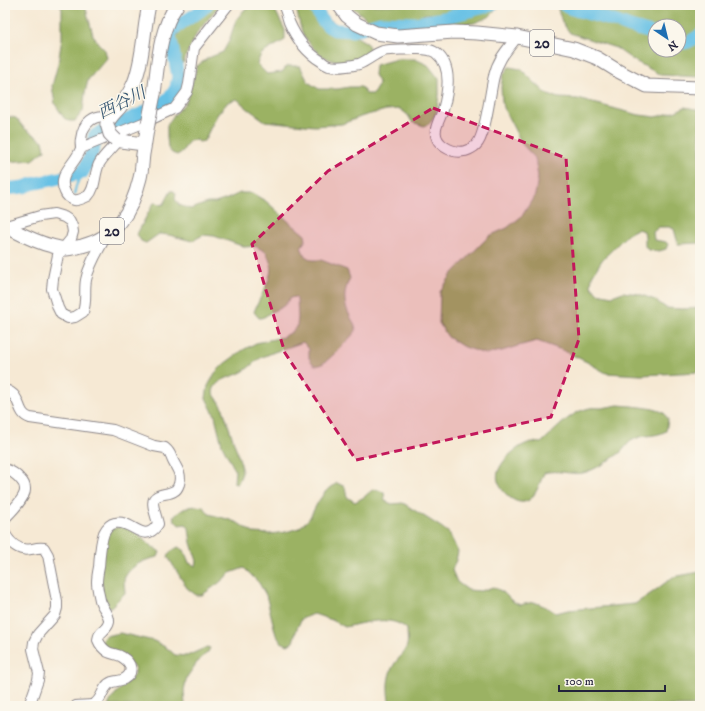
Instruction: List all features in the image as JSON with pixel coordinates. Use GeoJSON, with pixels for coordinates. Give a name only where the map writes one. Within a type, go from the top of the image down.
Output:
{"type":"FeatureCollection","features":[{"type":"Feature","properties":{"kind":"main road"},"geometry":{"type":"LineString","coordinates":[[144,144],[117,140],[110,134],[109,121],[119,109],[134,84],[141,61],[149,5]]}},
{"type":"Feature","properties":{"kind":"main road","name":"20"},"geometry":{"type":"LineString","coordinates":[[5,226],[32,240],[64,249],[92,244],[106,236],[120,223],[135,196],[140,177],[144,144],[154,94],[162,38],[172,12],[177,5]]}},
{"type":"Feature","properties":{"kind":"main road","name":"20"},"geometry":{"type":"LineString","coordinates":[[338,5],[347,16],[357,24],[376,33],[398,36],[454,32],[517,38],[574,49],[597,58],[618,71],[648,86],[700,88]]}},
{"type":"Feature","properties":{"kind":"street"},"geometry":{"type":"LineString","coordinates":[[117,140],[98,166],[91,192],[87,197],[75,200],[67,196],[64,191],[63,178],[85,147],[175,108],[186,92],[189,84],[194,48],[228,5]]}},
{"type":"Feature","properties":{"kind":"street"},"geometry":{"type":"LineString","coordinates":[[283,5],[295,34],[303,46],[315,58],[328,65],[340,67],[360,64],[382,52],[396,50],[427,49],[436,52],[442,59],[447,72],[448,87],[443,110],[436,129],[436,137],[441,144],[448,149],[458,151],[465,151],[476,146],[482,135],[494,75],[501,58],[517,38]]}},
{"type":"Feature","properties":{"kind":"street"},"geometry":{"type":"LineString","coordinates":[[85,147],[81,140],[82,132],[90,120],[103,116],[109,121]]}},
{"type":"Feature","properties":{"kind":"street"},"geometry":{"type":"LineString","coordinates":[[5,226],[54,214],[64,217],[70,221],[73,232],[64,249],[58,255],[52,279],[52,289],[58,308],[61,314],[68,318],[75,317],[83,312],[85,303],[85,282],[90,267],[106,236]]}},
{"type":"Feature","properties":{"kind":"street"},"geometry":{"type":"LineString","coordinates":[[5,390],[10,391],[15,395],[22,413],[30,418],[113,430],[154,446],[166,448],[172,456],[172,460],[181,476],[178,487],[174,491],[155,498],[153,502],[158,524],[151,532],[146,533],[139,531],[126,524],[120,523],[114,523],[104,532],[97,583],[100,602],[109,616],[109,622],[107,627],[99,634],[98,640],[101,646],[108,652],[122,656],[127,660],[131,670],[129,675],[123,680],[110,683],[105,688],[100,700],[93,705],[76,706]]}},
{"type":"Feature","properties":{"kind":"street"},"geometry":{"type":"LineString","coordinates":[[5,469],[12,471],[23,483],[25,493],[5,518]]}},
{"type":"Feature","properties":{"kind":"street"},"geometry":{"type":"LineString","coordinates":[[5,534],[13,545],[18,548],[29,550],[40,547],[44,548],[48,555],[58,601],[55,615],[38,634],[34,642],[39,673],[29,706]]}},
{"type":"Feature","properties":{"kind":"highlighted area"},"geometry":{"type":"Polygon","coordinates":[[[433,108],[566,158],[579,339],[551,417],[356,460],[285,353],[252,244],[328,171],[433,108]]]}},
{"type":"Feature","properties":{"kind":"green space"},"geometry":{"type":"Polygon","coordinates":[[[60,5],[85,5],[93,35],[105,50],[107,58],[88,80],[83,111],[75,121],[69,121],[64,118],[55,104],[52,86],[58,64],[62,38],[62,9],[60,5]]]}},
{"type":"Feature","properties":{"kind":"green space"},"geometry":{"type":"Polygon","coordinates":[[[199,5],[221,5],[197,33],[184,62],[179,66],[175,66],[171,61],[170,55],[175,40],[179,32],[199,5]]]}},
{"type":"Feature","properties":{"kind":"green space"},"geometry":{"type":"Polygon","coordinates":[[[254,5],[265,5],[275,10],[285,30],[285,40],[261,54],[257,64],[267,74],[282,72],[287,66],[300,66],[308,82],[319,89],[361,87],[366,94],[373,94],[379,84],[374,75],[375,65],[397,59],[415,59],[428,65],[439,79],[439,95],[436,114],[429,124],[424,126],[412,122],[408,115],[400,109],[386,110],[363,116],[342,124],[315,126],[265,121],[237,99],[228,102],[217,115],[204,141],[189,141],[182,152],[177,155],[172,153],[168,148],[167,125],[186,102],[197,66],[208,58],[223,52],[229,41],[236,20],[244,10],[254,5]]]}},
{"type":"Feature","properties":{"kind":"green space"},"geometry":{"type":"Polygon","coordinates":[[[295,5],[319,5],[328,18],[367,43],[370,50],[359,59],[342,62],[330,60],[320,54],[303,35],[295,5]]]}},
{"type":"Feature","properties":{"kind":"green space"},"geometry":{"type":"Polygon","coordinates":[[[350,5],[501,5],[489,17],[474,23],[451,25],[440,21],[432,14],[424,14],[413,25],[389,26],[368,20],[350,5]]]}},
{"type":"Feature","properties":{"kind":"green space"},"geometry":{"type":"Polygon","coordinates":[[[556,5],[692,5],[700,8],[700,77],[661,75],[633,60],[616,48],[570,33],[562,22],[556,5]]]}},
{"type":"Feature","properties":{"kind":"green space"},"geometry":{"type":"Polygon","coordinates":[[[509,67],[521,69],[548,95],[559,98],[578,99],[639,115],[656,117],[685,107],[700,110],[700,243],[678,244],[674,229],[669,227],[659,227],[653,232],[654,240],[666,242],[668,244],[666,249],[659,251],[648,250],[645,246],[644,231],[637,229],[628,234],[602,260],[592,276],[591,286],[597,293],[612,296],[623,292],[639,294],[655,300],[666,308],[700,308],[700,372],[641,375],[606,373],[562,350],[537,341],[502,351],[485,354],[462,346],[448,337],[439,323],[440,292],[452,274],[489,236],[507,228],[522,216],[535,195],[538,177],[535,158],[522,144],[505,111],[502,101],[501,87],[503,75],[509,67]]]}},
{"type":"Feature","properties":{"kind":"green space"},"geometry":{"type":"Polygon","coordinates":[[[5,116],[16,118],[24,128],[43,141],[45,150],[33,160],[5,162],[5,116]]]}},
{"type":"Feature","properties":{"kind":"green space"},"geometry":{"type":"Polygon","coordinates":[[[171,191],[174,191],[176,194],[175,199],[179,205],[190,209],[207,203],[215,203],[240,193],[252,193],[267,202],[305,235],[306,240],[301,247],[305,256],[312,260],[321,260],[347,270],[350,278],[346,288],[345,302],[356,331],[328,360],[319,365],[313,364],[309,358],[309,349],[303,342],[262,357],[242,372],[220,382],[214,388],[213,393],[222,406],[241,464],[242,473],[238,483],[236,484],[234,483],[235,470],[222,445],[215,416],[206,398],[208,386],[215,373],[224,364],[243,350],[256,343],[283,337],[292,332],[297,326],[297,299],[295,297],[290,298],[284,306],[259,318],[254,312],[267,284],[271,267],[266,252],[255,246],[245,247],[214,236],[203,235],[192,241],[159,234],[146,243],[141,241],[137,234],[153,204],[156,202],[161,205],[164,204],[171,191]]]}},
{"type":"Feature","properties":{"kind":"green space"},"geometry":{"type":"Polygon","coordinates":[[[618,405],[643,407],[665,414],[668,420],[666,431],[635,439],[613,458],[587,472],[544,473],[534,495],[529,500],[524,502],[510,498],[502,490],[497,475],[503,463],[514,451],[532,442],[541,443],[562,423],[580,411],[590,408],[602,408],[618,405]]]}},
{"type":"Feature","properties":{"kind":"green space"},"geometry":{"type":"Polygon","coordinates":[[[337,483],[345,487],[347,497],[355,502],[375,489],[384,493],[385,501],[392,504],[403,503],[441,527],[449,533],[458,552],[452,570],[457,582],[468,590],[481,591],[493,587],[503,592],[512,601],[520,605],[534,602],[556,613],[568,610],[635,604],[673,577],[700,572],[700,706],[390,706],[388,689],[390,673],[395,663],[405,650],[407,644],[407,629],[401,624],[377,621],[345,627],[332,620],[314,614],[302,618],[293,642],[288,645],[281,642],[276,635],[266,595],[259,583],[244,568],[230,573],[202,595],[196,595],[187,588],[168,557],[170,552],[178,547],[184,550],[189,563],[196,566],[197,561],[191,543],[189,528],[186,524],[179,525],[173,517],[187,508],[194,506],[204,507],[209,514],[238,523],[253,533],[270,534],[286,532],[299,528],[309,519],[325,492],[337,483]]]}},
{"type":"Feature","properties":{"kind":"green space"},"geometry":{"type":"Polygon","coordinates":[[[124,526],[139,535],[160,552],[158,557],[144,561],[131,569],[124,579],[125,593],[111,607],[108,607],[99,592],[100,559],[110,529],[124,526]]]}},
{"type":"Feature","properties":{"kind":"green space"},"geometry":{"type":"Polygon","coordinates":[[[120,633],[154,641],[167,648],[175,655],[187,656],[207,647],[210,648],[208,652],[198,661],[187,677],[184,690],[185,706],[108,706],[116,693],[135,674],[135,668],[101,644],[105,636],[120,633]]]}},
{"type":"Feature","properties":{"kind":"waterway","name":"西谷川"},"geometry":{"type":"LineString","coordinates":[[5,189],[24,187],[82,173],[94,148],[94,136],[143,113],[164,102],[171,96],[176,88],[178,76],[170,37],[171,33],[177,26],[207,5]]}},
{"type":"Feature","properties":{"kind":"waterway","name":"西谷川"},"geometry":{"type":"LineString","coordinates":[[313,5],[322,20],[328,26],[335,30],[352,31],[380,22],[416,23],[444,18],[492,5]]}},
{"type":"Feature","properties":{"kind":"waterway","name":"西谷川"},"geometry":{"type":"LineString","coordinates":[[564,5],[569,8],[647,32]]}},
{"type":"Feature","properties":{"kind":"waterway","name":"西谷川"},"geometry":{"type":"LineString","coordinates":[[687,42],[700,35]]}},
{"type":"Feature","properties":{"kind":"waterway"},"geometry":{"type":"LineString","coordinates":[[74,195],[82,173]]}}]}
